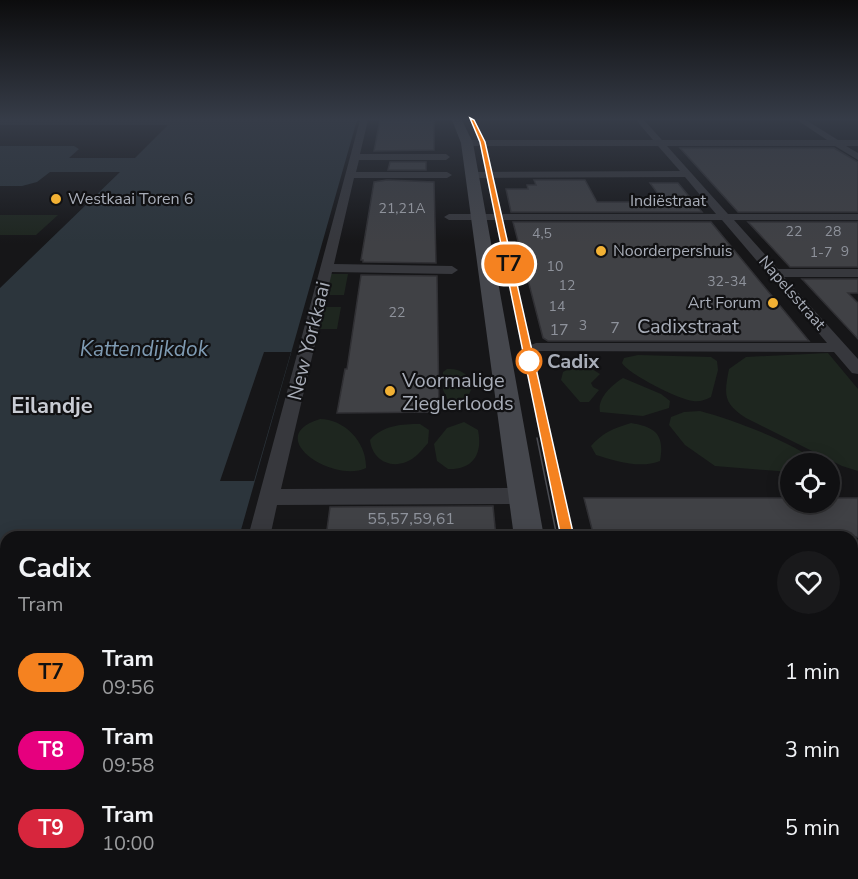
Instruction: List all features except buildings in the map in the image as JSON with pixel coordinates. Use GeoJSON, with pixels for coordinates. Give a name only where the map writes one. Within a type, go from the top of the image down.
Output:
{"type":"FeatureCollection","features":[{"type":"Feature","properties":{"kind":"street","name":"New Yorkkaai"},"geometry":{"type":"LineString","coordinates":[[262,531],[353,161]]}},
{"type":"Feature","properties":{"kind":"street"},"geometry":{"type":"LineString","coordinates":[[472,161],[471,175],[529,531]]}},
{"type":"Feature","properties":{"kind":"street","name":"Napelsstraat"},"geometry":{"type":"LineString","coordinates":[[676,161],[855,363]]}},
{"type":"Feature","properties":{"kind":"street"},"geometry":{"type":"LineString","coordinates":[[471,175],[687,174]]}},
{"type":"Feature","properties":{"kind":"street"},"geometry":{"type":"LineString","coordinates":[[349,175],[447,175]]}},
{"type":"Feature","properties":{"kind":"street","name":"Indiëstraat"},"geometry":{"type":"LineString","coordinates":[[449,217],[858,217]]}},
{"type":"Feature","properties":{"kind":"street"},"geometry":{"type":"LineString","coordinates":[[326,268],[452,270]]}},
{"type":"Feature","properties":{"kind":"street"},"geometry":{"type":"LineString","coordinates":[[774,273],[858,273]]}},
{"type":"Feature","properties":{"kind":"street","name":"Cadixstraat"},"geometry":{"type":"LineString","coordinates":[[536,348],[839,347]]}},
{"type":"Feature","properties":{"kind":"street"},"geometry":{"type":"LineString","coordinates":[[270,497],[523,496]]}},
{"type":"Feature","properties":{"kind":"shaded area"},"geometry":{"type":"Polygon","coordinates":[[[0,215],[58,215],[36,235],[0,235],[0,215]]]}},
{"type":"Feature","properties":{"kind":"shaded area"},"geometry":{"type":"Polygon","coordinates":[[[331,274],[348,274],[344,295],[326,295],[331,274]]]}},
{"type":"Feature","properties":{"kind":"shaded area"},"geometry":{"type":"Polygon","coordinates":[[[323,307],[341,307],[337,329],[318,329],[323,307]]]}},
{"type":"Feature","properties":{"kind":"shaded area"},"geometry":{"type":"Polygon","coordinates":[[[828,353],[858,389],[858,471],[840,465],[840,453],[816,453],[746,418],[733,408],[726,392],[729,369],[746,357],[828,353]]]}},
{"type":"Feature","properties":{"kind":"shaded area"},"geometry":{"type":"Polygon","coordinates":[[[638,355],[711,357],[717,361],[718,370],[711,397],[698,401],[686,400],[644,380],[622,363],[624,358],[638,355]]]}},
{"type":"Feature","properties":{"kind":"shaded area"},"geometry":{"type":"Polygon","coordinates":[[[574,366],[587,366],[600,374],[591,383],[599,390],[589,402],[580,402],[561,380],[563,372],[574,366]]]}},
{"type":"Feature","properties":{"kind":"shaded area"},"geometry":{"type":"Polygon","coordinates":[[[447,369],[463,373],[473,386],[468,396],[456,404],[449,402],[443,390],[443,372],[447,369]]]}},
{"type":"Feature","properties":{"kind":"shaded area"},"geometry":{"type":"Polygon","coordinates":[[[623,378],[661,394],[670,401],[669,408],[643,416],[600,412],[603,397],[623,378]]]}},
{"type":"Feature","properties":{"kind":"shaded area"},"geometry":{"type":"Polygon","coordinates":[[[700,411],[729,420],[762,432],[804,453],[780,453],[780,471],[715,466],[685,445],[669,425],[671,417],[684,412],[700,411]]]}},
{"type":"Feature","properties":{"kind":"shaded area"},"geometry":{"type":"Polygon","coordinates":[[[320,419],[337,423],[352,434],[363,449],[366,468],[352,471],[337,470],[309,456],[300,447],[298,436],[304,427],[320,419]]]}},
{"type":"Feature","properties":{"kind":"shaded area"},"geometry":{"type":"Polygon","coordinates":[[[464,422],[478,430],[477,453],[474,459],[464,467],[448,469],[437,461],[434,444],[447,428],[464,422]]]}},
{"type":"Feature","properties":{"kind":"shaded area"},"geometry":{"type":"Polygon","coordinates":[[[631,423],[646,427],[656,433],[661,444],[660,461],[636,464],[596,455],[591,446],[595,441],[609,431],[631,423]]]}},
{"type":"Feature","properties":{"kind":"shaded area"},"geometry":{"type":"Polygon","coordinates":[[[420,424],[429,430],[428,443],[412,459],[399,464],[387,463],[374,452],[370,440],[381,431],[400,425],[420,424]]]}},
{"type":"Feature","properties":{"kind":"water","name":"Kattendijkdok"},"geometry":{"type":"Polygon","coordinates":[[[0,161],[345,161],[241,531],[0,531],[0,288],[120,172],[50,172],[37,182],[22,186],[0,186],[0,161]]]}},
{"type":"Feature","properties":{"kind":"pier"},"geometry":{"type":"Polygon","coordinates":[[[264,352],[291,352],[254,481],[220,481],[264,352]]]}},
{"type":"Feature","properties":{"kind":"tram line"},"geometry":{"type":"LineString","coordinates":[[487,161],[567,531]]}},
{"type":"Feature","properties":{"kind":"tram line","name":"T7"},"geometry":{"type":"LineString","coordinates":[[487,161],[567,531]]}},
{"type":"Feature","properties":{"kind":"tram line"},"geometry":{"type":"LineString","coordinates":[[537,438],[556,531]]}},
{"type":"Feature","properties":{"kind":"place","name":"Westkaai Toren 6"},"geometry":{"type":"Point","coordinates":[56,199]}},
{"type":"Feature","properties":{"kind":"place","name":"Noorderpershuis"},"geometry":{"type":"Point","coordinates":[601,251]}},
{"type":"Feature","properties":{"kind":"place","name":"Art Forum"},"geometry":{"type":"Point","coordinates":[773,303]}},
{"type":"Feature","properties":{"kind":"place","name":"Cadix"},"geometry":{"type":"Point","coordinates":[529,361]}},
{"type":"Feature","properties":{"kind":"place","name":"Voormalige Zieglerloods"},"geometry":{"type":"Point","coordinates":[390,391]}},
{"type":"Feature","properties":{"kind":"district","name":"Eilandje"},"geometry":{"type":"Point","coordinates":[52,406]}}]}
